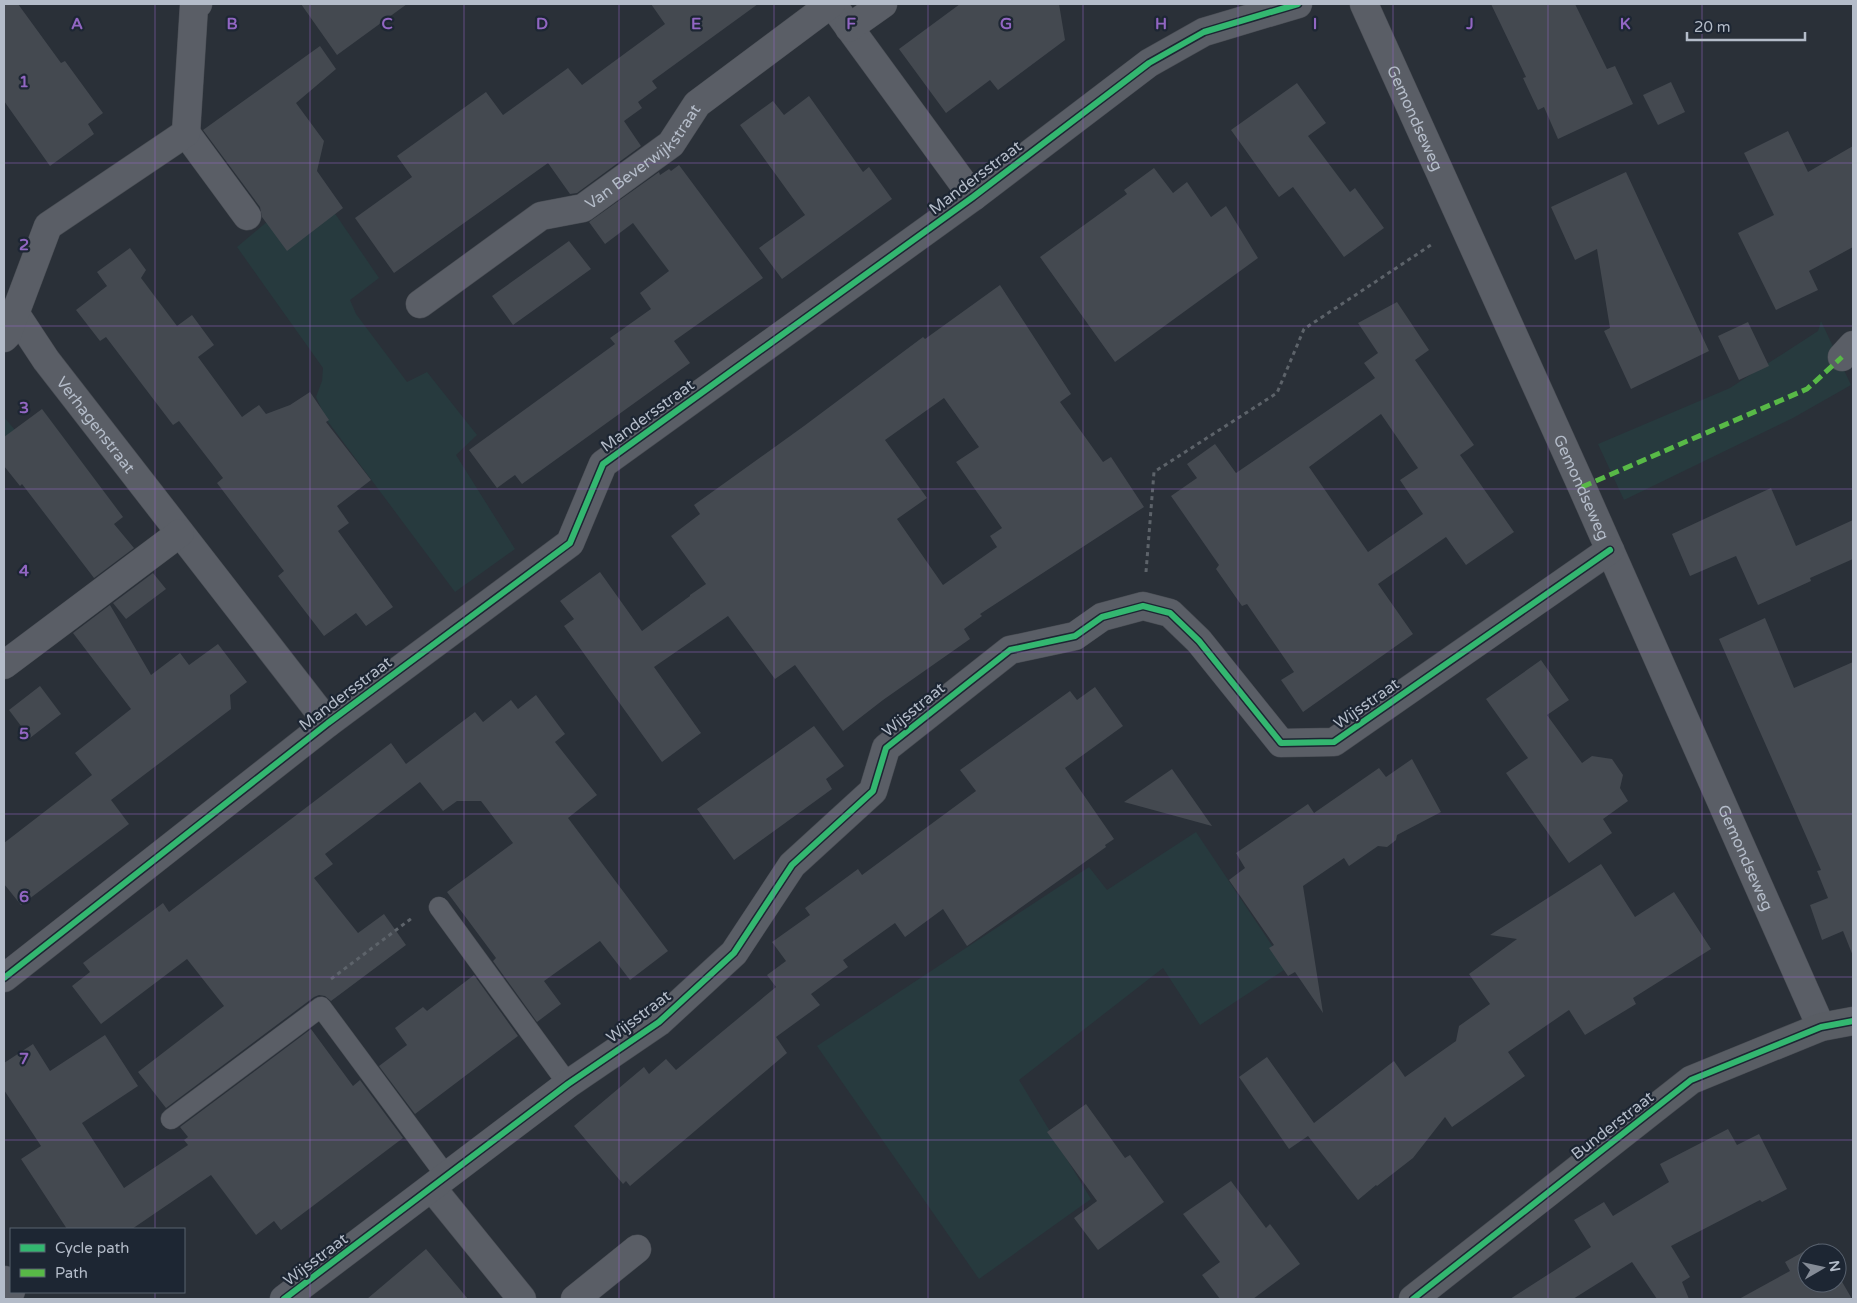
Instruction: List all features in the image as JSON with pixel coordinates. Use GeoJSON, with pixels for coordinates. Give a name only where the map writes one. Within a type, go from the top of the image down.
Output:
{"type":"FeatureCollection","features":[{"type":"Feature","properties":{"kind":"street"},"geometry":{"type":"LineString","coordinates":[[198,4],[194,6],[186,134],[247,216]]}},
{"type":"Feature","properties":{"kind":"street","name":"Van Beverwijkstraat"},"geometry":{"type":"LineString","coordinates":[[420,304],[541,216],[583,208],[672,144],[698,104],[832,4],[973,197]]}},
{"type":"Feature","properties":{"kind":"street"},"geometry":{"type":"LineString","coordinates":[[849,28],[883,4]]}},
{"type":"Feature","properties":{"kind":"street","name":"Mandersstraat"},"geometry":{"type":"LineString","coordinates":[[4,978],[328,723],[570,543],[603,464],[973,197],[1149,63],[1204,32],[1298,4]]}},
{"type":"Feature","properties":{"kind":"street","name":"Gemondseweg"},"geometry":{"type":"LineString","coordinates":[[1364,4],[1610,550],[1821,1027]]}},
{"type":"Feature","properties":{"kind":"street"},"geometry":{"type":"LineString","coordinates":[[4,338],[7,335],[48,226],[186,134]]}},
{"type":"Feature","properties":{"kind":"street","name":"Verhagenstraat"},"geometry":{"type":"LineString","coordinates":[[15,313],[46,360],[328,723]]}},
{"type":"Feature","properties":{"kind":"street"},"geometry":{"type":"LineString","coordinates":[[4,665],[180,533]]}},
{"type":"Feature","properties":{"kind":"street","name":"Wijsstraat"},"geometry":{"type":"LineString","coordinates":[[284,1299],[568,1084],[659,1022],[734,952],[792,865],[873,791],[886,748],[1010,650],[1076,636],[1102,617],[1143,606],[1170,613],[1199,640],[1281,743],[1334,742],[1610,550]]}},
{"type":"Feature","properties":{"kind":"street","name":"Bunderstraat"},"geometry":{"type":"LineString","coordinates":[[1414,1299],[1691,1080],[1821,1027],[1853,1021]]}},
{"type":"Feature","properties":{"kind":"street"},"geometry":{"type":"LineString","coordinates":[[440,1182],[522,1299]]}},
{"type":"Feature","properties":{"kind":"street"},"geometry":{"type":"LineString","coordinates":[[575,1299],[637,1249]]}},
{"type":"Feature","properties":{"kind":"lane"},"geometry":{"type":"LineString","coordinates":[[439,907],[568,1084]]}},
{"type":"Feature","properties":{"kind":"lane"},"geometry":{"type":"LineString","coordinates":[[171,1119],[321,1007],[440,1182]]}},
{"type":"Feature","properties":{"kind":"path"},"geometry":{"type":"LineString","coordinates":[[1143,606],[1154,472],[1277,393],[1304,329],[1463,223]]}},
{"type":"Feature","properties":{"kind":"path"},"geometry":{"type":"LineString","coordinates":[[321,1007],[317,989],[430,904],[439,907]]}},
{"type":"Feature","properties":{"kind":"green space"},"geometry":{"type":"Polygon","coordinates":[[[323,196],[379,278],[350,300],[356,314],[407,382],[427,372],[477,435],[456,455],[515,549],[455,592],[326,419],[316,397],[322,381],[323,368],[237,247],[275,215],[323,196]]]}},
{"type":"Feature","properties":{"kind":"green space"},"geometry":{"type":"Polygon","coordinates":[[[1821,321],[1851,385],[1793,418],[1624,500],[1598,444],[1730,388],[1818,331],[1821,321]]]}},
{"type":"Feature","properties":{"kind":"green space"},"geometry":{"type":"Polygon","coordinates":[[[4,417],[20,436],[4,449],[4,417]]]}},
{"type":"Feature","properties":{"kind":"green space"},"geometry":{"type":"Polygon","coordinates":[[[1196,832],[1287,968],[1200,1025],[1163,968],[1019,1080],[1091,1199],[979,1279],[817,1046],[1089,867],[1107,890],[1196,832]]]}},
{"type":"Feature","properties":{"kind":"building"},"geometry":{"type":"Polygon","coordinates":[[[4,4],[18,4],[61,63],[65,61],[103,113],[88,124],[94,134],[50,166],[4,101],[4,4]]]}},
{"type":"Feature","properties":{"kind":"building"},"geometry":{"type":"Polygon","coordinates":[[[301,4],[407,4],[337,55],[301,4]]]}},
{"type":"Feature","properties":{"kind":"building"},"geometry":{"type":"Polygon","coordinates":[[[651,4],[758,4],[652,81],[657,88],[638,102],[642,108],[624,121],[641,146],[577,193],[570,194],[548,163],[394,273],[355,218],[412,177],[397,156],[486,92],[503,115],[568,68],[582,85],[665,24],[651,4]]]}},
{"type":"Feature","properties":{"kind":"building"},"geometry":{"type":"Polygon","coordinates":[[[960,4],[1059,4],[1065,40],[998,90],[990,80],[946,113],[899,49],[960,4]]]}},
{"type":"Feature","properties":{"kind":"building"},"geometry":{"type":"Polygon","coordinates":[[[1491,4],[1575,4],[1607,69],[1615,66],[1633,104],[1558,139],[1544,107],[1538,110],[1523,78],[1526,77],[1491,4]]]}},
{"type":"Feature","properties":{"kind":"building"},"geometry":{"type":"Polygon","coordinates":[[[320,46],[336,69],[296,103],[324,141],[317,171],[343,208],[287,251],[262,217],[260,207],[203,130],[320,46]]]}},
{"type":"Feature","properties":{"kind":"building"},"geometry":{"type":"Polygon","coordinates":[[[1671,82],[1685,112],[1658,125],[1643,95],[1671,82]]]}},
{"type":"Feature","properties":{"kind":"building"},"geometry":{"type":"Polygon","coordinates":[[[1297,83],[1326,123],[1308,136],[1350,192],[1355,188],[1384,228],[1344,257],[1293,187],[1279,197],[1231,130],[1297,83]]]}},
{"type":"Feature","properties":{"kind":"building"},"geometry":{"type":"Polygon","coordinates":[[[809,96],[863,172],[869,167],[892,199],[782,279],[759,248],[805,215],[740,125],[773,101],[784,115],[809,96]]]}},
{"type":"Feature","properties":{"kind":"building"},"geometry":{"type":"Polygon","coordinates":[[[1788,131],[1808,172],[1853,146],[1853,247],[1809,271],[1818,290],[1776,310],[1738,233],[1774,215],[1744,153],[1788,131]]]}},
{"type":"Feature","properties":{"kind":"building"},"geometry":{"type":"Polygon","coordinates":[[[679,165],[763,278],[674,341],[690,363],[522,484],[515,475],[497,488],[469,450],[615,344],[610,338],[651,309],[640,293],[669,271],[633,223],[605,244],[589,222],[659,172],[660,175],[669,169],[671,171],[679,165]]]}},
{"type":"Feature","properties":{"kind":"building"},"geometry":{"type":"Polygon","coordinates":[[[1154,168],[1173,193],[1187,182],[1211,217],[1226,206],[1258,258],[1115,362],[1040,257],[1127,194],[1124,190],[1154,168]]]}},
{"type":"Feature","properties":{"kind":"building"},"geometry":{"type":"Polygon","coordinates":[[[1626,172],[1709,351],[1631,389],[1604,331],[1610,328],[1597,249],[1575,260],[1551,207],[1626,172]]]}},
{"type":"Feature","properties":{"kind":"building"},"geometry":{"type":"Polygon","coordinates":[[[569,241],[591,269],[513,325],[492,296],[569,241]]]}},
{"type":"Feature","properties":{"kind":"building"},"geometry":{"type":"Polygon","coordinates":[[[130,248],[146,270],[141,278],[177,326],[192,315],[214,345],[198,357],[242,417],[259,405],[266,414],[290,405],[310,392],[329,420],[326,422],[371,480],[337,506],[349,523],[338,531],[393,607],[366,626],[356,613],[324,636],[278,576],[284,571],[217,483],[223,478],[179,421],[173,425],[106,337],[100,341],[76,310],[107,286],[97,272],[130,248]]]}},
{"type":"Feature","properties":{"kind":"building"},"geometry":{"type":"Polygon","coordinates":[[[1000,285],[1071,394],[1060,402],[1103,462],[1111,457],[1144,507],[980,614],[982,616],[964,629],[970,639],[883,700],[843,731],[795,665],[775,679],[728,616],[654,667],[701,733],[662,762],[564,626],[574,619],[560,601],[600,572],[642,631],[706,584],[671,536],[700,514],[694,505],[923,337],[925,339],[1000,285]],[[944,398],[885,440],[927,498],[897,519],[943,585],[997,547],[990,536],[1002,528],[956,462],[979,447],[944,398]]]}},
{"type":"Feature","properties":{"kind":"building"},"geometry":{"type":"Polygon","coordinates":[[[1397,302],[1429,350],[1415,360],[1474,445],[1460,455],[1514,532],[1466,565],[1446,537],[1378,584],[1413,634],[1303,712],[1281,680],[1294,672],[1247,604],[1242,606],[1216,569],[1219,565],[1171,496],[1197,478],[1187,464],[1215,444],[1236,473],[1375,378],[1364,363],[1378,353],[1358,323],[1397,302]],[[1381,414],[1309,467],[1368,552],[1423,514],[1400,480],[1418,468],[1381,414]]]}},
{"type":"Feature","properties":{"kind":"building"},"geometry":{"type":"Polygon","coordinates":[[[1748,322],[1769,366],[1739,380],[1718,336],[1748,322]]]}},
{"type":"Feature","properties":{"kind":"building"},"geometry":{"type":"Polygon","coordinates":[[[42,409],[123,517],[114,524],[134,548],[94,578],[22,484],[20,486],[4,466],[4,437],[42,409]]]}},
{"type":"Feature","properties":{"kind":"building"},"geometry":{"type":"Polygon","coordinates":[[[1771,488],[1796,546],[1853,520],[1853,559],[1810,578],[1811,581],[1758,605],[1736,556],[1690,576],[1672,534],[1771,488]]]}},
{"type":"Feature","properties":{"kind":"building"},"geometry":{"type":"Polygon","coordinates":[[[153,573],[166,589],[126,619],[113,603],[153,573]]]}},
{"type":"Feature","properties":{"kind":"building"},"geometry":{"type":"Polygon","coordinates":[[[110,605],[151,675],[180,653],[189,665],[218,644],[247,682],[230,695],[231,709],[111,800],[129,824],[21,905],[4,884],[4,843],[92,775],[75,753],[131,709],[73,633],[110,605]]]}},
{"type":"Feature","properties":{"kind":"building"},"geometry":{"type":"Polygon","coordinates":[[[1765,618],[1794,688],[1853,662],[1853,956],[1843,931],[1822,940],[1810,905],[1828,898],[1817,871],[1821,870],[1719,639],[1765,618]]]}},
{"type":"Feature","properties":{"kind":"building"},"geometry":{"type":"Polygon","coordinates":[[[1541,660],[1569,700],[1547,715],[1582,763],[1592,756],[1612,759],[1623,775],[1620,788],[1628,801],[1603,819],[1612,833],[1569,863],[1506,773],[1528,758],[1486,699],[1541,660]]]}},
{"type":"Feature","properties":{"kind":"building"},"geometry":{"type":"Polygon","coordinates":[[[40,686],[61,714],[30,738],[9,710],[40,686]]]}},
{"type":"Feature","properties":{"kind":"building"},"geometry":{"type":"Polygon","coordinates":[[[1095,687],[1123,726],[1065,768],[1114,839],[1105,845],[1106,847],[967,946],[943,909],[905,937],[895,923],[843,960],[848,967],[811,994],[820,1005],[776,1037],[787,1053],[630,1186],[626,1181],[623,1184],[574,1126],[644,1067],[649,1074],[666,1059],[676,1070],[776,987],[767,975],[786,961],[772,942],[810,915],[805,908],[858,869],[862,875],[976,791],[960,770],[1070,691],[1077,700],[1095,687]]]}},
{"type":"Feature","properties":{"kind":"building"},"geometry":{"type":"Polygon","coordinates":[[[536,695],[565,734],[555,742],[597,795],[568,818],[668,951],[630,980],[600,941],[544,981],[561,1004],[537,1022],[493,961],[496,958],[447,892],[513,843],[481,801],[457,801],[443,811],[420,782],[325,854],[333,864],[314,878],[358,933],[384,914],[406,945],[331,1001],[325,996],[319,995],[314,997],[166,1108],[138,1072],[224,1006],[187,959],[101,1024],[72,986],[90,972],[83,963],[163,903],[169,912],[391,743],[406,764],[475,712],[483,722],[511,700],[518,709],[536,695]]]}},
{"type":"Feature","properties":{"kind":"building"},"geometry":{"type":"Polygon","coordinates":[[[814,726],[844,766],[826,779],[832,789],[734,860],[697,809],[814,726]]]}},
{"type":"Feature","properties":{"kind":"building"},"geometry":{"type":"Polygon","coordinates":[[[1412,759],[1441,812],[1397,835],[1396,840],[1387,847],[1378,846],[1349,866],[1344,858],[1303,886],[1323,1013],[1295,972],[1288,976],[1269,948],[1274,945],[1229,880],[1245,868],[1236,853],[1308,804],[1314,813],[1379,768],[1386,777],[1412,759]]]}},
{"type":"Feature","properties":{"kind":"building"},"geometry":{"type":"Polygon","coordinates":[[[1172,769],[1212,826],[1124,802],[1172,769]]]}},
{"type":"Feature","properties":{"kind":"building"},"geometry":{"type":"Polygon","coordinates":[[[1601,864],[1635,917],[1674,892],[1711,949],[1633,998],[1636,1004],[1585,1035],[1569,1010],[1508,1052],[1525,1076],[1452,1127],[1445,1117],[1413,1158],[1358,1200],[1308,1136],[1289,1149],[1239,1077],[1267,1057],[1314,1123],[1394,1061],[1405,1077],[1456,1041],[1459,1026],[1490,1004],[1469,974],[1517,939],[1490,935],[1601,864]]]}},
{"type":"Feature","properties":{"kind":"building"},"geometry":{"type":"Polygon","coordinates":[[[474,975],[518,1036],[415,1114],[379,1066],[407,1045],[395,1028],[423,1007],[427,1011],[474,975]]]}},
{"type":"Feature","properties":{"kind":"building"},"geometry":{"type":"Polygon","coordinates":[[[311,1029],[353,1086],[360,1080],[403,1138],[281,1230],[274,1221],[256,1235],[211,1175],[133,1228],[66,1228],[21,1159],[41,1146],[4,1090],[4,1063],[33,1044],[50,1071],[105,1035],[138,1086],[82,1123],[124,1188],[188,1145],[184,1140],[188,1137],[180,1127],[311,1029]]]}},
{"type":"Feature","properties":{"kind":"building"},"geometry":{"type":"Polygon","coordinates":[[[1086,1104],[1125,1158],[1130,1155],[1164,1202],[1098,1250],[1074,1218],[1097,1201],[1047,1132],[1086,1104]]]}},
{"type":"Feature","properties":{"kind":"building"},"geometry":{"type":"Polygon","coordinates":[[[1728,1129],[1737,1145],[1759,1134],[1787,1189],[1762,1202],[1760,1200],[1671,1246],[1690,1277],[1682,1282],[1689,1299],[1657,1299],[1632,1262],[1573,1299],[1510,1299],[1591,1247],[1574,1220],[1604,1202],[1613,1216],[1669,1182],[1660,1164],[1728,1129]]]}},
{"type":"Feature","properties":{"kind":"building"},"geometry":{"type":"Polygon","coordinates":[[[1231,1181],[1266,1228],[1270,1224],[1300,1264],[1253,1299],[1220,1299],[1202,1275],[1220,1262],[1183,1214],[1231,1181]]]}},
{"type":"Feature","properties":{"kind":"building"},"geometry":{"type":"Polygon","coordinates":[[[426,1249],[468,1299],[367,1299],[426,1249]]]}},
{"type":"Feature","properties":{"kind":"building"},"geometry":{"type":"Polygon","coordinates":[[[1797,1255],[1797,1293],[1847,1293],[1847,1290],[1852,1299],[1739,1299],[1790,1271],[1785,1262],[1797,1255]]]}},
{"type":"Feature","properties":{"kind":"marked path"},"geometry":{"type":"LineString","coordinates":[[1582,487],[1807,389],[1842,357]]}},
{"type":"Feature","properties":{"kind":"cycle path"},"geometry":{"type":"LineString","coordinates":[[4,978],[328,723],[570,543],[603,464],[973,197],[1149,63],[1204,32],[1298,4]]}},
{"type":"Feature","properties":{"kind":"cycle path"},"geometry":{"type":"LineString","coordinates":[[284,1299],[568,1084],[659,1022],[734,953],[792,865],[873,791],[886,748],[1010,650],[1075,636],[1102,617],[1143,606],[1170,613],[1199,641],[1281,743],[1334,742],[1610,550]]}},
{"type":"Feature","properties":{"kind":"cycle path"},"geometry":{"type":"LineString","coordinates":[[1413,1299],[1691,1080],[1821,1027],[1853,1021]]}}]}
